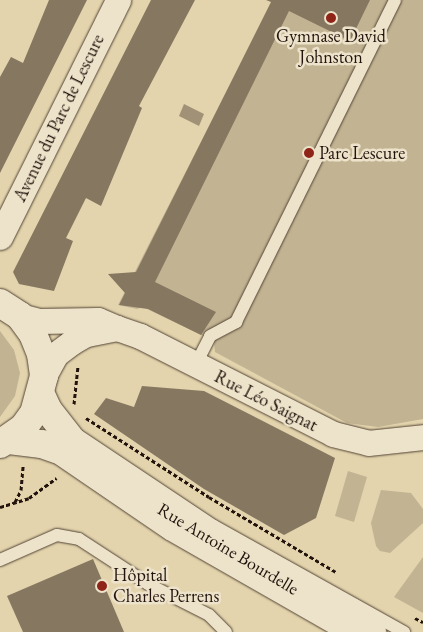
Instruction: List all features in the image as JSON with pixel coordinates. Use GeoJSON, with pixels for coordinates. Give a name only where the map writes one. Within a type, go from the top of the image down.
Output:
{"type":"FeatureCollection","features":[{"type":"Feature","properties":{"kind":"street","name":"Avenue du Parc de Lescure"},"geometry":{"type":"LineString","coordinates":[[0,237],[118,0]]}},
{"type":"Feature","properties":{"kind":"street","name":"Rue Léo Saignat"},"geometry":{"type":"LineString","coordinates":[[10,310],[39,321],[98,320],[140,336],[332,434],[368,443],[423,437]]}},
{"type":"Feature","properties":{"kind":"street"},"geometry":{"type":"LineString","coordinates":[[10,310],[33,334],[60,403]]}},
{"type":"Feature","properties":{"kind":"street"},"geometry":{"type":"LineString","coordinates":[[60,403],[56,354],[86,334],[117,328]]}},
{"type":"Feature","properties":{"kind":"street"},"geometry":{"type":"LineString","coordinates":[[4,442],[60,403]]}},
{"type":"Feature","properties":{"kind":"street","name":"Rue Antoine Bourdelle"},"geometry":{"type":"LineString","coordinates":[[60,403],[87,460]]}},
{"type":"Feature","properties":{"kind":"street","name":"Rue Antoine Bourdelle"},"geometry":{"type":"LineString","coordinates":[[4,442],[42,444],[87,460],[205,538],[372,632]]}},
{"type":"Feature","properties":{"kind":"lane"},"geometry":{"type":"LineString","coordinates":[[196,364],[210,336],[236,322],[395,0]]}},
{"type":"Feature","properties":{"kind":"lane"},"geometry":{"type":"LineString","coordinates":[[60,403],[214,526],[404,632]]}},
{"type":"Feature","properties":{"kind":"lane"},"geometry":{"type":"LineString","coordinates":[[42,444],[72,470],[169,534],[340,632]]}},
{"type":"Feature","properties":{"kind":"lane"},"geometry":{"type":"LineString","coordinates":[[0,560],[57,535],[79,539],[148,584],[209,615],[226,632]]}},
{"type":"Feature","properties":{"kind":"path"},"geometry":{"type":"LineString","coordinates":[[60,403],[208,497],[337,573]]}},
{"type":"Feature","properties":{"kind":"path"},"geometry":{"type":"LineString","coordinates":[[14,502],[21,490],[23,466]]}},
{"type":"Feature","properties":{"kind":"path"},"geometry":{"type":"LineString","coordinates":[[0,506],[29,498],[57,478]]}},
{"type":"Feature","properties":{"kind":"path"},"geometry":{"type":"LineString","coordinates":[[406,613],[423,622]]}},
{"type":"Feature","properties":{"kind":"shaded area","name":"Parc Lescure"},"geometry":{"type":"Polygon","coordinates":[[[273,0],[423,0],[423,419],[378,427],[347,423],[215,352],[214,341],[143,307],[137,309],[118,305],[273,0]]]}},
{"type":"Feature","properties":{"kind":"shaded area"},"geometry":{"type":"Polygon","coordinates":[[[184,104],[204,114],[199,126],[179,116],[184,104]]]}},
{"type":"Feature","properties":{"kind":"shaded area"},"geometry":{"type":"Polygon","coordinates":[[[0,331],[14,350],[20,373],[15,396],[0,417],[0,331]]]}},
{"type":"Feature","properties":{"kind":"shaded area"},"geometry":{"type":"Polygon","coordinates":[[[348,471],[367,477],[354,522],[335,516],[348,471]]]}},
{"type":"Feature","properties":{"kind":"shaded area"},"geometry":{"type":"Polygon","coordinates":[[[381,490],[411,493],[423,509],[423,523],[390,553],[380,551],[376,546],[371,523],[381,490]]]}},
{"type":"Feature","properties":{"kind":"shaded area"},"geometry":{"type":"Polygon","coordinates":[[[423,557],[423,613],[394,597],[423,557]]]}},
{"type":"Feature","properties":{"kind":"building"},"geometry":{"type":"Polygon","coordinates":[[[49,0],[87,0],[0,173],[0,77],[11,57],[23,63],[49,0]]]}},
{"type":"Feature","properties":{"kind":"building"},"geometry":{"type":"Polygon","coordinates":[[[151,0],[195,0],[139,106],[142,108],[101,206],[86,198],[66,238],[73,241],[54,291],[19,284],[13,272],[151,0]]]}},
{"type":"Feature","properties":{"kind":"building"},"geometry":{"type":"Polygon","coordinates":[[[266,0],[370,0],[350,41],[289,11],[155,282],[216,312],[201,335],[148,309],[119,305],[125,293],[108,274],[136,272],[271,2],[266,0]]]}},
{"type":"Feature","properties":{"kind":"building"},"geometry":{"type":"Polygon","coordinates":[[[142,386],[204,391],[335,458],[316,518],[284,535],[204,489],[94,414],[106,398],[134,407],[142,386]]]}},
{"type":"Feature","properties":{"kind":"building"},"geometry":{"type":"Polygon","coordinates":[[[93,559],[124,632],[23,632],[7,596],[93,559]]]}},
{"type":"Feature","properties":{"kind":"place","name":"Gymnase David Johnston"},"geometry":{"type":"Point","coordinates":[331,18]}},
{"type":"Feature","properties":{"kind":"place","name":"Parc Lescure"},"geometry":{"type":"Point","coordinates":[309,153]}},
{"type":"Feature","properties":{"kind":"place","name":"Hôpital Charles Perrens"},"geometry":{"type":"Point","coordinates":[102,586]}}]}
